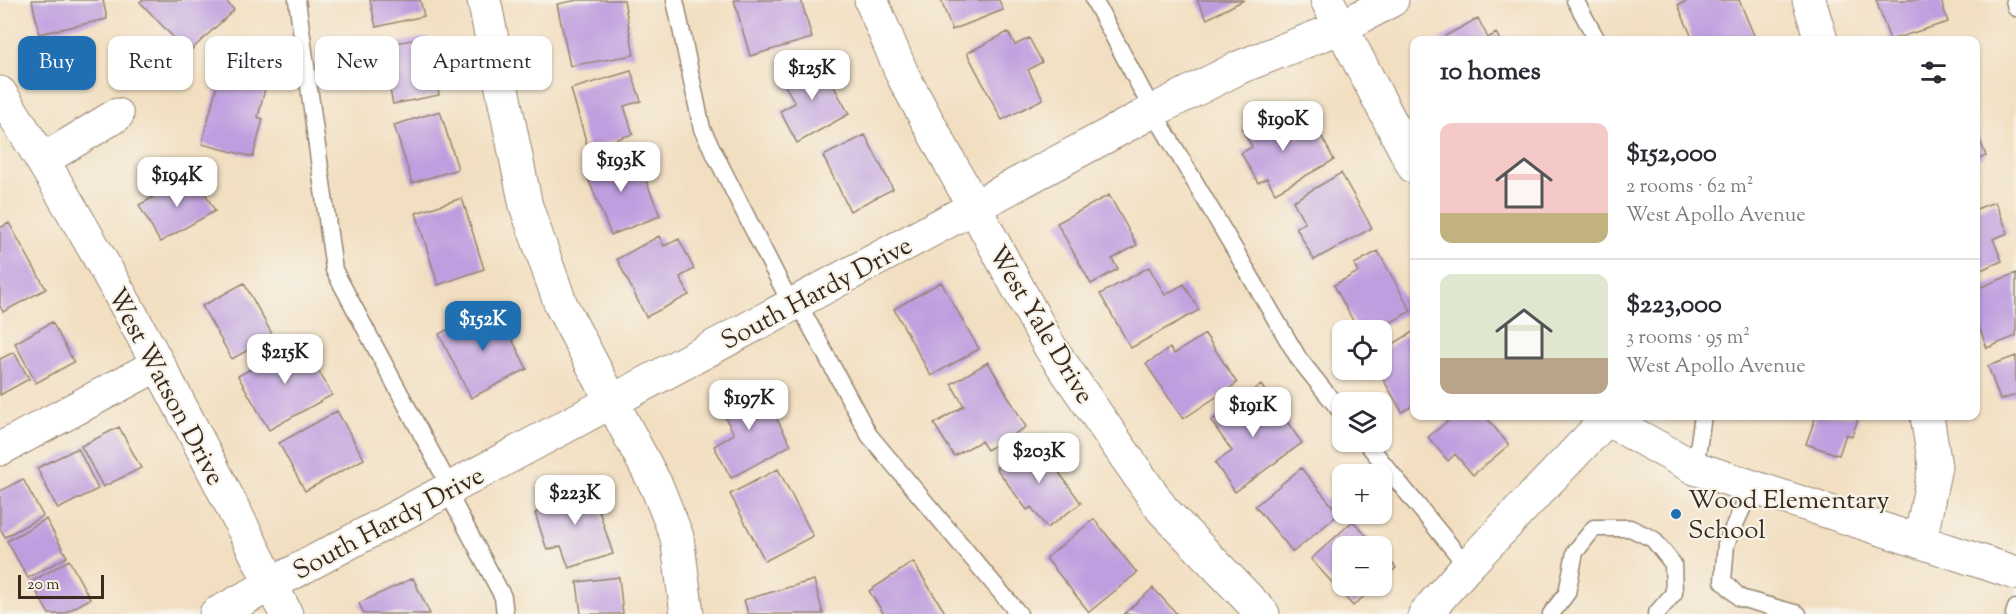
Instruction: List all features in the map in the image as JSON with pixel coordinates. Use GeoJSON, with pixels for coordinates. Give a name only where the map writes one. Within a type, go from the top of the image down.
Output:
{"type":"FeatureCollection","features":[{"type":"Feature","properties":{"kind":"street"},"geometry":{"type":"LineString","coordinates":[[484,0],[526,206],[561,304],[657,487],[677,537],[687,614]]}},
{"type":"Feature","properties":{"kind":"street","name":"West Yale Drive"},"geometry":{"type":"LineString","coordinates":[[871,0],[903,76],[1050,347],[1162,509],[1263,614]]}},
{"type":"Feature","properties":{"kind":"street","name":"South Hardy Drive"},"geometry":{"type":"LineString","coordinates":[[216,614],[1153,111],[1240,68],[1335,13],[1392,0]]}},
{"type":"Feature","properties":{"kind":"street"},"geometry":{"type":"LineString","coordinates":[[1809,0],[1820,36]]}},
{"type":"Feature","properties":{"kind":"street"},"geometry":{"type":"LineString","coordinates":[[1335,13],[1410,159]]}},
{"type":"Feature","properties":{"kind":"street","name":"West Watson Drive"},"geometry":{"type":"LineString","coordinates":[[0,93],[43,160],[157,365],[286,614]]}},
{"type":"Feature","properties":{"kind":"street"},"geometry":{"type":"LineString","coordinates":[[43,160],[117,115]]}},
{"type":"Feature","properties":{"kind":"street"},"geometry":{"type":"LineString","coordinates":[[0,449],[157,365]]}},
{"type":"Feature","properties":{"kind":"street"},"geometry":{"type":"LineString","coordinates":[[1429,613],[1467,566],[1601,420]]}},
{"type":"Feature","properties":{"kind":"street"},"geometry":{"type":"LineString","coordinates":[[1607,420],[1695,468],[2016,573]]}},
{"type":"Feature","properties":{"kind":"street"},"geometry":{"type":"LineString","coordinates":[[1920,542],[1935,466],[1928,420]]}},
{"type":"Feature","properties":{"kind":"lane"},"geometry":{"type":"LineString","coordinates":[[297,0],[334,270],[503,597],[505,614]]}},
{"type":"Feature","properties":{"kind":"lane"},"geometry":{"type":"LineString","coordinates":[[675,0],[702,129],[794,303],[869,435],[1019,614]]}},
{"type":"Feature","properties":{"kind":"lane"},"geometry":{"type":"LineString","coordinates":[[1094,0],[1153,111],[1299,359],[1332,400]]}},
{"type":"Feature","properties":{"kind":"lane"},"geometry":{"type":"LineString","coordinates":[[1575,0],[1595,36]]}},
{"type":"Feature","properties":{"kind":"lane"},"geometry":{"type":"LineString","coordinates":[[2014,0],[2016,8]]}},
{"type":"Feature","properties":{"kind":"lane"},"geometry":{"type":"LineString","coordinates":[[1695,468],[1702,420]]}},
{"type":"Feature","properties":{"kind":"lane"},"geometry":{"type":"LineString","coordinates":[[1374,452],[1467,566]]}},
{"type":"Feature","properties":{"kind":"lane"},"geometry":{"type":"LineString","coordinates":[[1752,487],[1726,544],[1723,581],[1740,598],[1798,614]]}},
{"type":"Feature","properties":{"kind":"lane"},"geometry":{"type":"LineString","coordinates":[[1551,614],[1567,593],[1575,552],[1594,528],[1630,528],[1653,539],[1673,564],[1674,592],[1656,614]]}},
{"type":"Feature","properties":{"kind":"lane"},"geometry":{"type":"LineString","coordinates":[[2014,614],[2016,608]]}},
{"type":"Feature","properties":{"kind":"building"},"geometry":{"type":"Polygon","coordinates":[[[32,0],[103,0],[107,19],[39,34],[32,0]]]}},
{"type":"Feature","properties":{"kind":"building"},"geometry":{"type":"Polygon","coordinates":[[[142,0],[225,0],[234,10],[193,48],[193,36],[172,36],[140,2],[142,0]]]}},
{"type":"Feature","properties":{"kind":"building"},"geometry":{"type":"Polygon","coordinates":[[[370,0],[420,0],[424,16],[376,27],[370,0]]]}},
{"type":"Feature","properties":{"kind":"building"},"geometry":{"type":"Polygon","coordinates":[[[578,0],[624,0],[634,55],[570,66],[557,4],[578,0]]]}},
{"type":"Feature","properties":{"kind":"building"},"geometry":{"type":"Polygon","coordinates":[[[734,0],[801,0],[812,38],[750,56],[734,0]]]}},
{"type":"Feature","properties":{"kind":"building"},"geometry":{"type":"Polygon","coordinates":[[[941,0],[999,0],[1003,10],[952,30],[941,0]]]}},
{"type":"Feature","properties":{"kind":"building"},"geometry":{"type":"Polygon","coordinates":[[[1197,0],[1244,0],[1207,19],[1197,0]]]}},
{"type":"Feature","properties":{"kind":"building"},"geometry":{"type":"Polygon","coordinates":[[[1690,0],[1739,0],[1754,36],[1691,36],[1678,5],[1690,0]]]}},
{"type":"Feature","properties":{"kind":"building"},"geometry":{"type":"Polygon","coordinates":[[[1876,0],[1941,0],[1948,22],[1903,36],[1889,36],[1876,0]]]}},
{"type":"Feature","properties":{"kind":"building"},"geometry":{"type":"Polygon","coordinates":[[[1478,18],[1487,36],[1445,36],[1478,18]]]}},
{"type":"Feature","properties":{"kind":"building"},"geometry":{"type":"Polygon","coordinates":[[[1008,32],[1015,45],[1029,38],[1042,62],[1028,70],[1043,99],[1002,120],[967,53],[1008,32]]]}},
{"type":"Feature","properties":{"kind":"building"},"geometry":{"type":"Polygon","coordinates":[[[411,40],[411,90],[438,90],[439,95],[393,104],[390,90],[399,90],[399,42],[411,40]]]}},
{"type":"Feature","properties":{"kind":"building"},"geometry":{"type":"Polygon","coordinates":[[[818,58],[849,114],[797,143],[780,111],[795,103],[781,78],[818,58]]]}},
{"type":"Feature","properties":{"kind":"building"},"geometry":{"type":"Polygon","coordinates":[[[631,71],[641,101],[624,106],[633,134],[588,148],[571,89],[631,71]]]}},
{"type":"Feature","properties":{"kind":"building"},"geometry":{"type":"Polygon","coordinates":[[[216,90],[265,90],[258,117],[263,119],[253,157],[202,144],[216,90]]]}},
{"type":"Feature","properties":{"kind":"building"},"geometry":{"type":"Polygon","coordinates":[[[1280,108],[1297,139],[1317,128],[1334,160],[1275,193],[1267,178],[1258,183],[1241,153],[1252,147],[1242,129],[1280,108]]]}},
{"type":"Feature","properties":{"kind":"building"},"geometry":{"type":"Polygon","coordinates":[[[440,111],[458,169],[412,183],[394,125],[440,111]]]}},
{"type":"Feature","properties":{"kind":"building"},"geometry":{"type":"Polygon","coordinates":[[[865,135],[893,189],[850,211],[823,156],[865,135]]]}},
{"type":"Feature","properties":{"kind":"building"},"geometry":{"type":"Polygon","coordinates":[[[1980,140],[1986,156],[1980,158],[1980,140]]]}},
{"type":"Feature","properties":{"kind":"building"},"geometry":{"type":"Polygon","coordinates":[[[628,151],[640,180],[645,178],[660,216],[611,235],[584,169],[628,151]]]}},
{"type":"Feature","properties":{"kind":"building"},"geometry":{"type":"Polygon","coordinates":[[[1341,173],[1372,228],[1314,260],[1296,227],[1305,223],[1293,201],[1341,173]]]}},
{"type":"Feature","properties":{"kind":"building"},"geometry":{"type":"Polygon","coordinates":[[[194,174],[215,211],[160,242],[139,205],[194,174]]]}},
{"type":"Feature","properties":{"kind":"building"},"geometry":{"type":"Polygon","coordinates":[[[1109,195],[1137,245],[1112,259],[1118,269],[1091,284],[1057,223],[1109,195]]]}},
{"type":"Feature","properties":{"kind":"building"},"geometry":{"type":"Polygon","coordinates":[[[462,198],[484,269],[438,285],[416,213],[462,198]]]}},
{"type":"Feature","properties":{"kind":"building"},"geometry":{"type":"Polygon","coordinates":[[[1995,202],[2008,233],[1993,239],[2002,261],[1980,270],[1980,208],[1995,202]]]}},
{"type":"Feature","properties":{"kind":"building"},"geometry":{"type":"Polygon","coordinates":[[[9,223],[46,289],[3,312],[0,306],[0,228],[9,223]]]}},
{"type":"Feature","properties":{"kind":"building"},"geometry":{"type":"Polygon","coordinates":[[[659,236],[664,246],[679,239],[694,269],[680,277],[689,295],[646,317],[617,259],[659,236]]]}},
{"type":"Feature","properties":{"kind":"building"},"geometry":{"type":"Polygon","coordinates":[[[1378,251],[1410,312],[1392,322],[1353,320],[1334,285],[1358,272],[1354,264],[1378,251]]]}},
{"type":"Feature","properties":{"kind":"building"},"geometry":{"type":"Polygon","coordinates":[[[1149,267],[1165,295],[1184,284],[1199,310],[1131,348],[1100,294],[1149,267]]]}},
{"type":"Feature","properties":{"kind":"building"},"geometry":{"type":"Polygon","coordinates":[[[2016,273],[2016,336],[1987,348],[1980,330],[1980,287],[2016,273]]]}},
{"type":"Feature","properties":{"kind":"building"},"geometry":{"type":"Polygon","coordinates":[[[941,282],[979,349],[931,376],[894,309],[941,282]]]}},
{"type":"Feature","properties":{"kind":"building"},"geometry":{"type":"Polygon","coordinates":[[[244,283],[273,336],[232,359],[202,306],[244,283]]]}},
{"type":"Feature","properties":{"kind":"building"},"geometry":{"type":"Polygon","coordinates":[[[495,305],[527,369],[471,398],[439,334],[495,305]]]}},
{"type":"Feature","properties":{"kind":"building"},"geometry":{"type":"Polygon","coordinates":[[[52,322],[74,362],[36,383],[15,343],[52,322]]]}},
{"type":"Feature","properties":{"kind":"building"},"geometry":{"type":"Polygon","coordinates":[[[1205,334],[1237,383],[1183,419],[1146,364],[1170,348],[1174,354],[1205,334]]]}},
{"type":"Feature","properties":{"kind":"building"},"geometry":{"type":"Polygon","coordinates":[[[1410,334],[1410,407],[1402,412],[1383,380],[1392,380],[1392,345],[1410,334]]]}},
{"type":"Feature","properties":{"kind":"building"},"geometry":{"type":"Polygon","coordinates":[[[302,341],[332,395],[269,430],[238,376],[302,341]]]}},
{"type":"Feature","properties":{"kind":"building"},"geometry":{"type":"Polygon","coordinates":[[[14,352],[29,379],[0,395],[0,359],[14,352]]]}},
{"type":"Feature","properties":{"kind":"building"},"geometry":{"type":"Polygon","coordinates":[[[2016,356],[2016,395],[2000,400],[1988,366],[2016,356]]]}},
{"type":"Feature","properties":{"kind":"building"},"geometry":{"type":"Polygon","coordinates":[[[988,362],[1026,427],[987,450],[981,441],[954,456],[934,424],[964,406],[951,384],[988,362]]]}},
{"type":"Feature","properties":{"kind":"building"},"geometry":{"type":"Polygon","coordinates":[[[756,381],[791,445],[731,478],[714,446],[734,434],[717,402],[756,381]]]}},
{"type":"Feature","properties":{"kind":"building"},"geometry":{"type":"Polygon","coordinates":[[[1261,385],[1302,443],[1235,492],[1215,463],[1232,451],[1211,421],[1261,385]]]}},
{"type":"Feature","properties":{"kind":"building"},"geometry":{"type":"Polygon","coordinates":[[[337,411],[364,459],[305,491],[279,443],[337,411]]]}},
{"type":"Feature","properties":{"kind":"building"},"geometry":{"type":"Polygon","coordinates":[[[1449,420],[1488,420],[1509,445],[1473,475],[1455,454],[1448,461],[1428,437],[1449,420]]]}},
{"type":"Feature","properties":{"kind":"building"},"geometry":{"type":"Polygon","coordinates":[[[1815,420],[1858,420],[1852,436],[1846,434],[1839,455],[1806,444],[1815,420]]]}},
{"type":"Feature","properties":{"kind":"building"},"geometry":{"type":"Polygon","coordinates":[[[119,427],[141,468],[103,487],[81,446],[119,427]]]}},
{"type":"Feature","properties":{"kind":"building"},"geometry":{"type":"Polygon","coordinates":[[[1035,439],[1081,503],[1047,528],[1031,507],[1027,510],[996,468],[1035,439]]]}},
{"type":"Feature","properties":{"kind":"building"},"geometry":{"type":"Polygon","coordinates":[[[78,448],[98,489],[58,509],[37,468],[78,448]]]}},
{"type":"Feature","properties":{"kind":"building"},"geometry":{"type":"Polygon","coordinates":[[[1301,468],[1332,506],[1332,520],[1293,552],[1255,506],[1301,468]]]}},
{"type":"Feature","properties":{"kind":"building"},"geometry":{"type":"Polygon","coordinates":[[[778,469],[813,536],[765,561],[730,494],[778,469]]]}},
{"type":"Feature","properties":{"kind":"building"},"geometry":{"type":"Polygon","coordinates":[[[23,479],[43,516],[5,537],[0,528],[0,491],[23,479]]]}},
{"type":"Feature","properties":{"kind":"building"},"geometry":{"type":"Polygon","coordinates":[[[590,483],[613,554],[569,568],[561,546],[547,550],[535,513],[549,508],[546,497],[590,483]]]}},
{"type":"Feature","properties":{"kind":"building"},"geometry":{"type":"Polygon","coordinates":[[[46,519],[67,557],[28,578],[7,541],[46,519]]]}},
{"type":"Feature","properties":{"kind":"building"},"geometry":{"type":"Polygon","coordinates":[[[1094,519],[1137,573],[1089,612],[1046,558],[1094,519]]]}},
{"type":"Feature","properties":{"kind":"building"},"geometry":{"type":"Polygon","coordinates":[[[1350,524],[1356,524],[1367,536],[1336,536],[1350,524]]]}},
{"type":"Feature","properties":{"kind":"building"},"geometry":{"type":"Polygon","coordinates":[[[1332,540],[1332,582],[1311,559],[1332,540]]]}},
{"type":"Feature","properties":{"kind":"building"},"geometry":{"type":"Polygon","coordinates":[[[69,560],[90,599],[63,614],[49,614],[31,582],[69,560]]]}},
{"type":"Feature","properties":{"kind":"building"},"geometry":{"type":"Polygon","coordinates":[[[913,562],[946,614],[884,614],[869,591],[913,562]]]}},
{"type":"Feature","properties":{"kind":"building"},"geometry":{"type":"Polygon","coordinates":[[[619,577],[623,614],[581,614],[577,582],[619,577]]]}},
{"type":"Feature","properties":{"kind":"building"},"geometry":{"type":"Polygon","coordinates":[[[413,578],[430,614],[364,614],[359,603],[413,578]]]}},
{"type":"Feature","properties":{"kind":"building"},"geometry":{"type":"Polygon","coordinates":[[[814,580],[823,614],[748,614],[744,600],[814,580]]]}},
{"type":"Feature","properties":{"kind":"building"},"geometry":{"type":"Polygon","coordinates":[[[1153,588],[1177,614],[1124,614],[1153,588]]]}},
{"type":"Feature","properties":{"kind":"building"},"geometry":{"type":"Polygon","coordinates":[[[1344,596],[1364,596],[1353,606],[1344,596]]]}},
{"type":"Feature","properties":{"kind":"place","name":"Wood Elementary School"},"geometry":{"type":"Point","coordinates":[1676,514]}}]}
